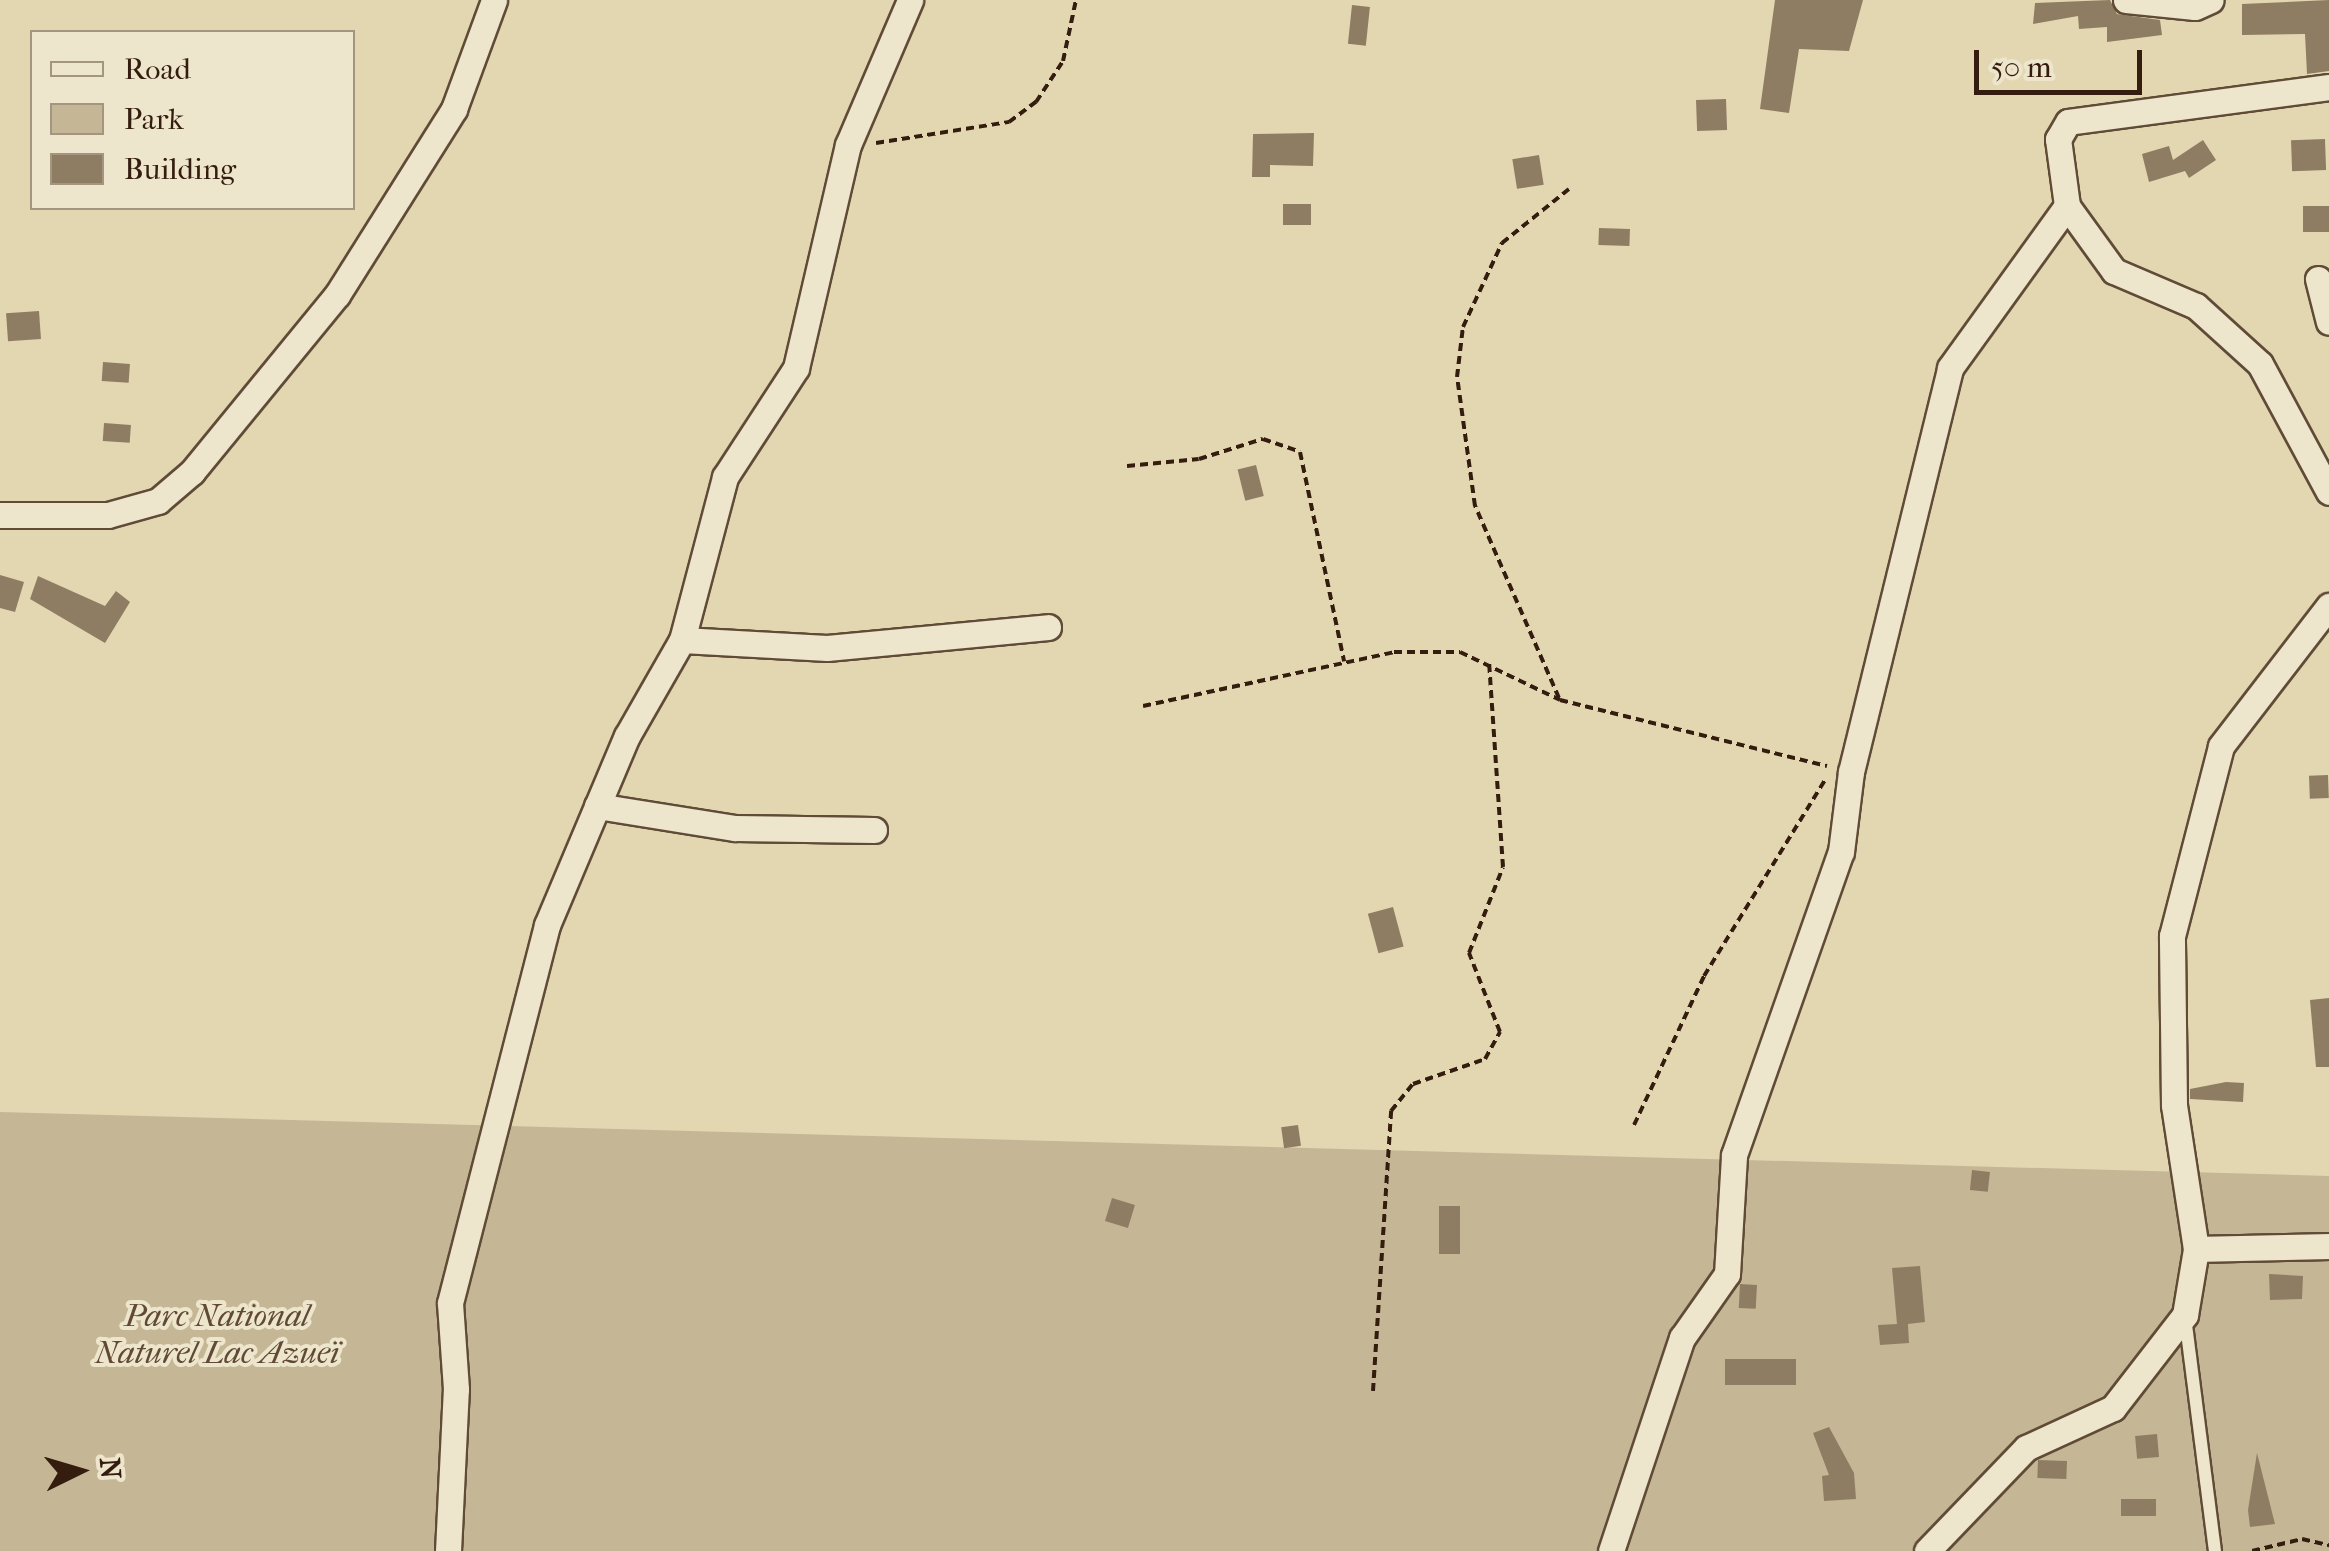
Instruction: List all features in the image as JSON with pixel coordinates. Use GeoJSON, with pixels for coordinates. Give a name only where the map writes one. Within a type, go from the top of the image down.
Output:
{"type":"FeatureCollection","features":[{"type":"Feature","properties":{"kind":"street"},"geometry":{"type":"LineString","coordinates":[[0,515],[108,515],[158,502],[192,472],[346,279],[454,109],[494,0]]}},
{"type":"Feature","properties":{"kind":"street"},"geometry":{"type":"LineString","coordinates":[[448,1551],[450,1303],[547,925],[597,806],[682,640],[725,477],[810,334],[848,146],[910,0]]}},
{"type":"Feature","properties":{"kind":"street"},"geometry":{"type":"LineString","coordinates":[[2126,0],[2195,8],[2211,0]]}},
{"type":"Feature","properties":{"kind":"street"},"geometry":{"type":"LineString","coordinates":[[2329,87],[2068,122],[2058,139],[2067,206],[2114,271],[2196,306],[2260,364],[2329,492]]}},
{"type":"Feature","properties":{"kind":"street"},"geometry":{"type":"LineString","coordinates":[[1611,1551],[1682,1338],[1727,1274],[1734,1155],[1840,852],[1851,772],[1950,368],[2067,206]]}},
{"type":"Feature","properties":{"kind":"street"},"geometry":{"type":"LineString","coordinates":[[2318,279],[2329,322]]}},
{"type":"Feature","properties":{"kind":"street"},"geometry":{"type":"LineString","coordinates":[[1927,1551],[2026,1448],[2113,1408],[2185,1315],[2196,1249],[2174,1105],[2172,936],[2221,746],[2329,606]]}},
{"type":"Feature","properties":{"kind":"street"},"geometry":{"type":"LineString","coordinates":[[682,640],[827,648],[1048,627]]}},
{"type":"Feature","properties":{"kind":"street"},"geometry":{"type":"LineString","coordinates":[[597,806],[735,828],[874,830]]}},
{"type":"Feature","properties":{"kind":"street"},"geometry":{"type":"LineString","coordinates":[[2196,1249],[2329,1246]]}},
{"type":"Feature","properties":{"kind":"lane"},"geometry":{"type":"LineString","coordinates":[[2185,1315],[2215,1551]]}},
{"type":"Feature","properties":{"kind":"path"},"geometry":{"type":"LineString","coordinates":[[848,146],[1009,122],[1036,102],[1062,60],[1076,0]]}},
{"type":"Feature","properties":{"kind":"path"},"geometry":{"type":"LineString","coordinates":[[1560,700],[1475,506],[1457,377],[1463,327],[1502,243],[1520,220],[1569,189]]}},
{"type":"Feature","properties":{"kind":"path"},"geometry":{"type":"LineString","coordinates":[[1127,466],[1199,460],[1263,439],[1300,452],[1344,661]]}},
{"type":"Feature","properties":{"kind":"path"},"geometry":{"type":"LineString","coordinates":[[1143,706],[1344,661],[1460,652],[1489,662],[1560,700],[1834,768],[1704,976],[1634,1125]]}},
{"type":"Feature","properties":{"kind":"path"},"geometry":{"type":"LineString","coordinates":[[1373,1391],[1391,1111],[1413,1084],[1485,1059],[1500,1032],[1469,953],[1504,867],[1489,662]]}},
{"type":"Feature","properties":{"kind":"path"},"geometry":{"type":"LineString","coordinates":[[2252,1551],[2302,1539],[2329,1545]]}},
{"type":"Feature","properties":{"kind":"green space","name":"Parc National Naturel Lac Azueï"},"geometry":{"type":"Polygon","coordinates":[[[0,1112],[2329,1176],[2329,1551],[0,1551],[0,1112]]]}},
{"type":"Feature","properties":{"kind":"building"},"geometry":{"type":"Polygon","coordinates":[[[1775,0],[1863,0],[1849,51],[1799,49],[1789,113],[1760,109],[1775,0]]]}},
{"type":"Feature","properties":{"kind":"building"},"geometry":{"type":"Polygon","coordinates":[[[2110,0],[2117,14],[2160,20],[2162,35],[2107,42],[2107,27],[2079,29],[2078,16],[2033,24],[2035,3],[2110,0]]]}},
{"type":"Feature","properties":{"kind":"building"},"geometry":{"type":"Polygon","coordinates":[[[2329,0],[2329,71],[2307,74],[2305,34],[2242,35],[2242,4],[2329,0]]]}},
{"type":"Feature","properties":{"kind":"building"},"geometry":{"type":"Polygon","coordinates":[[[1352,5],[1370,7],[1366,46],[1348,44],[1352,5]]]}},
{"type":"Feature","properties":{"kind":"building"},"geometry":{"type":"Polygon","coordinates":[[[1726,99],[1727,130],[1697,131],[1696,100],[1726,99]]]}},
{"type":"Feature","properties":{"kind":"building"},"geometry":{"type":"Polygon","coordinates":[[[1314,133],[1313,166],[1270,165],[1270,177],[1252,177],[1253,134],[1314,133]]]}},
{"type":"Feature","properties":{"kind":"building"},"geometry":{"type":"Polygon","coordinates":[[[2325,139],[2326,170],[2292,171],[2291,140],[2325,139]]]}},
{"type":"Feature","properties":{"kind":"building"},"geometry":{"type":"Polygon","coordinates":[[[2203,140],[2216,160],[2189,178],[2185,171],[2149,182],[2142,154],[2169,146],[2173,160],[2203,140]]]}},
{"type":"Feature","properties":{"kind":"building"},"geometry":{"type":"Polygon","coordinates":[[[1539,155],[1544,185],[1517,189],[1512,159],[1539,155]]]}},
{"type":"Feature","properties":{"kind":"building"},"geometry":{"type":"Polygon","coordinates":[[[1283,204],[1311,204],[1311,225],[1283,225],[1283,204]]]}},
{"type":"Feature","properties":{"kind":"building"},"geometry":{"type":"Polygon","coordinates":[[[2303,206],[2329,206],[2329,232],[2303,232],[2303,206]]]}},
{"type":"Feature","properties":{"kind":"building"},"geometry":{"type":"Polygon","coordinates":[[[1599,228],[1630,229],[1629,246],[1598,245],[1599,228]]]}},
{"type":"Feature","properties":{"kind":"building"},"geometry":{"type":"Polygon","coordinates":[[[39,311],[41,339],[8,341],[6,313],[39,311]]]}},
{"type":"Feature","properties":{"kind":"building"},"geometry":{"type":"Polygon","coordinates":[[[103,362],[130,364],[129,383],[102,381],[103,362]]]}},
{"type":"Feature","properties":{"kind":"building"},"geometry":{"type":"Polygon","coordinates":[[[104,423],[131,425],[130,443],[103,441],[104,423]]]}},
{"type":"Feature","properties":{"kind":"building"},"geometry":{"type":"Polygon","coordinates":[[[1256,465],[1264,496],[1245,501],[1238,470],[1256,465]]]}},
{"type":"Feature","properties":{"kind":"building"},"geometry":{"type":"Polygon","coordinates":[[[0,575],[24,582],[15,612],[0,608],[0,575]]]}},
{"type":"Feature","properties":{"kind":"building"},"geometry":{"type":"Polygon","coordinates":[[[38,576],[105,606],[116,591],[130,602],[105,643],[30,599],[38,576]]]}},
{"type":"Feature","properties":{"kind":"building"},"geometry":{"type":"Polygon","coordinates":[[[2328,775],[2329,798],[2310,799],[2309,776],[2328,775]]]}},
{"type":"Feature","properties":{"kind":"building"},"geometry":{"type":"Polygon","coordinates":[[[1393,907],[1404,947],[1378,953],[1368,914],[1393,907]]]}},
{"type":"Feature","properties":{"kind":"building"},"geometry":{"type":"Polygon","coordinates":[[[2329,998],[2329,1067],[2316,1067],[2310,1000],[2329,998]]]}},
{"type":"Feature","properties":{"kind":"building"},"geometry":{"type":"Polygon","coordinates":[[[2244,1083],[2243,1102],[2190,1099],[2190,1089],[2244,1083]]]}},
{"type":"Feature","properties":{"kind":"building"},"geometry":{"type":"Polygon","coordinates":[[[1298,1125],[1301,1146],[1284,1148],[1281,1127],[1298,1125]]]}},
{"type":"Feature","properties":{"kind":"building"},"geometry":{"type":"Polygon","coordinates":[[[1972,1170],[1990,1172],[1988,1192],[1970,1190],[1972,1170]]]}},
{"type":"Feature","properties":{"kind":"building"},"geometry":{"type":"Polygon","coordinates":[[[1112,1198],[1135,1205],[1128,1228],[1105,1221],[1112,1198]]]}},
{"type":"Feature","properties":{"kind":"building"},"geometry":{"type":"Polygon","coordinates":[[[1439,1206],[1460,1206],[1460,1254],[1439,1254],[1439,1206]]]}},
{"type":"Feature","properties":{"kind":"building"},"geometry":{"type":"Polygon","coordinates":[[[1920,1266],[1925,1322],[1908,1324],[1909,1343],[1880,1345],[1878,1325],[1897,1324],[1892,1268],[1920,1266]]]}},
{"type":"Feature","properties":{"kind":"building"},"geometry":{"type":"Polygon","coordinates":[[[2269,1274],[2303,1276],[2302,1299],[2270,1300],[2269,1274]]]}},
{"type":"Feature","properties":{"kind":"building"},"geometry":{"type":"Polygon","coordinates":[[[1740,1284],[1757,1285],[1756,1309],[1739,1308],[1740,1284]]]}},
{"type":"Feature","properties":{"kind":"building"},"geometry":{"type":"Polygon","coordinates":[[[1725,1359],[1796,1359],[1796,1385],[1725,1385],[1725,1359]]]}},
{"type":"Feature","properties":{"kind":"building"},"geometry":{"type":"Polygon","coordinates":[[[1829,1427],[1854,1473],[1856,1499],[1824,1501],[1822,1476],[1829,1475],[1813,1433],[1829,1427]]]}},
{"type":"Feature","properties":{"kind":"building"},"geometry":{"type":"Polygon","coordinates":[[[2157,1434],[2159,1457],[2137,1459],[2135,1436],[2157,1434]]]}},
{"type":"Feature","properties":{"kind":"building"},"geometry":{"type":"Polygon","coordinates":[[[2257,1453],[2275,1524],[2250,1527],[2248,1510],[2257,1453]]]}},
{"type":"Feature","properties":{"kind":"building"},"geometry":{"type":"Polygon","coordinates":[[[2038,1460],[2067,1461],[2066,1479],[2037,1478],[2038,1460]]]}},
{"type":"Feature","properties":{"kind":"building"},"geometry":{"type":"Polygon","coordinates":[[[2121,1499],[2156,1499],[2156,1516],[2121,1516],[2121,1499]]]}}]}
